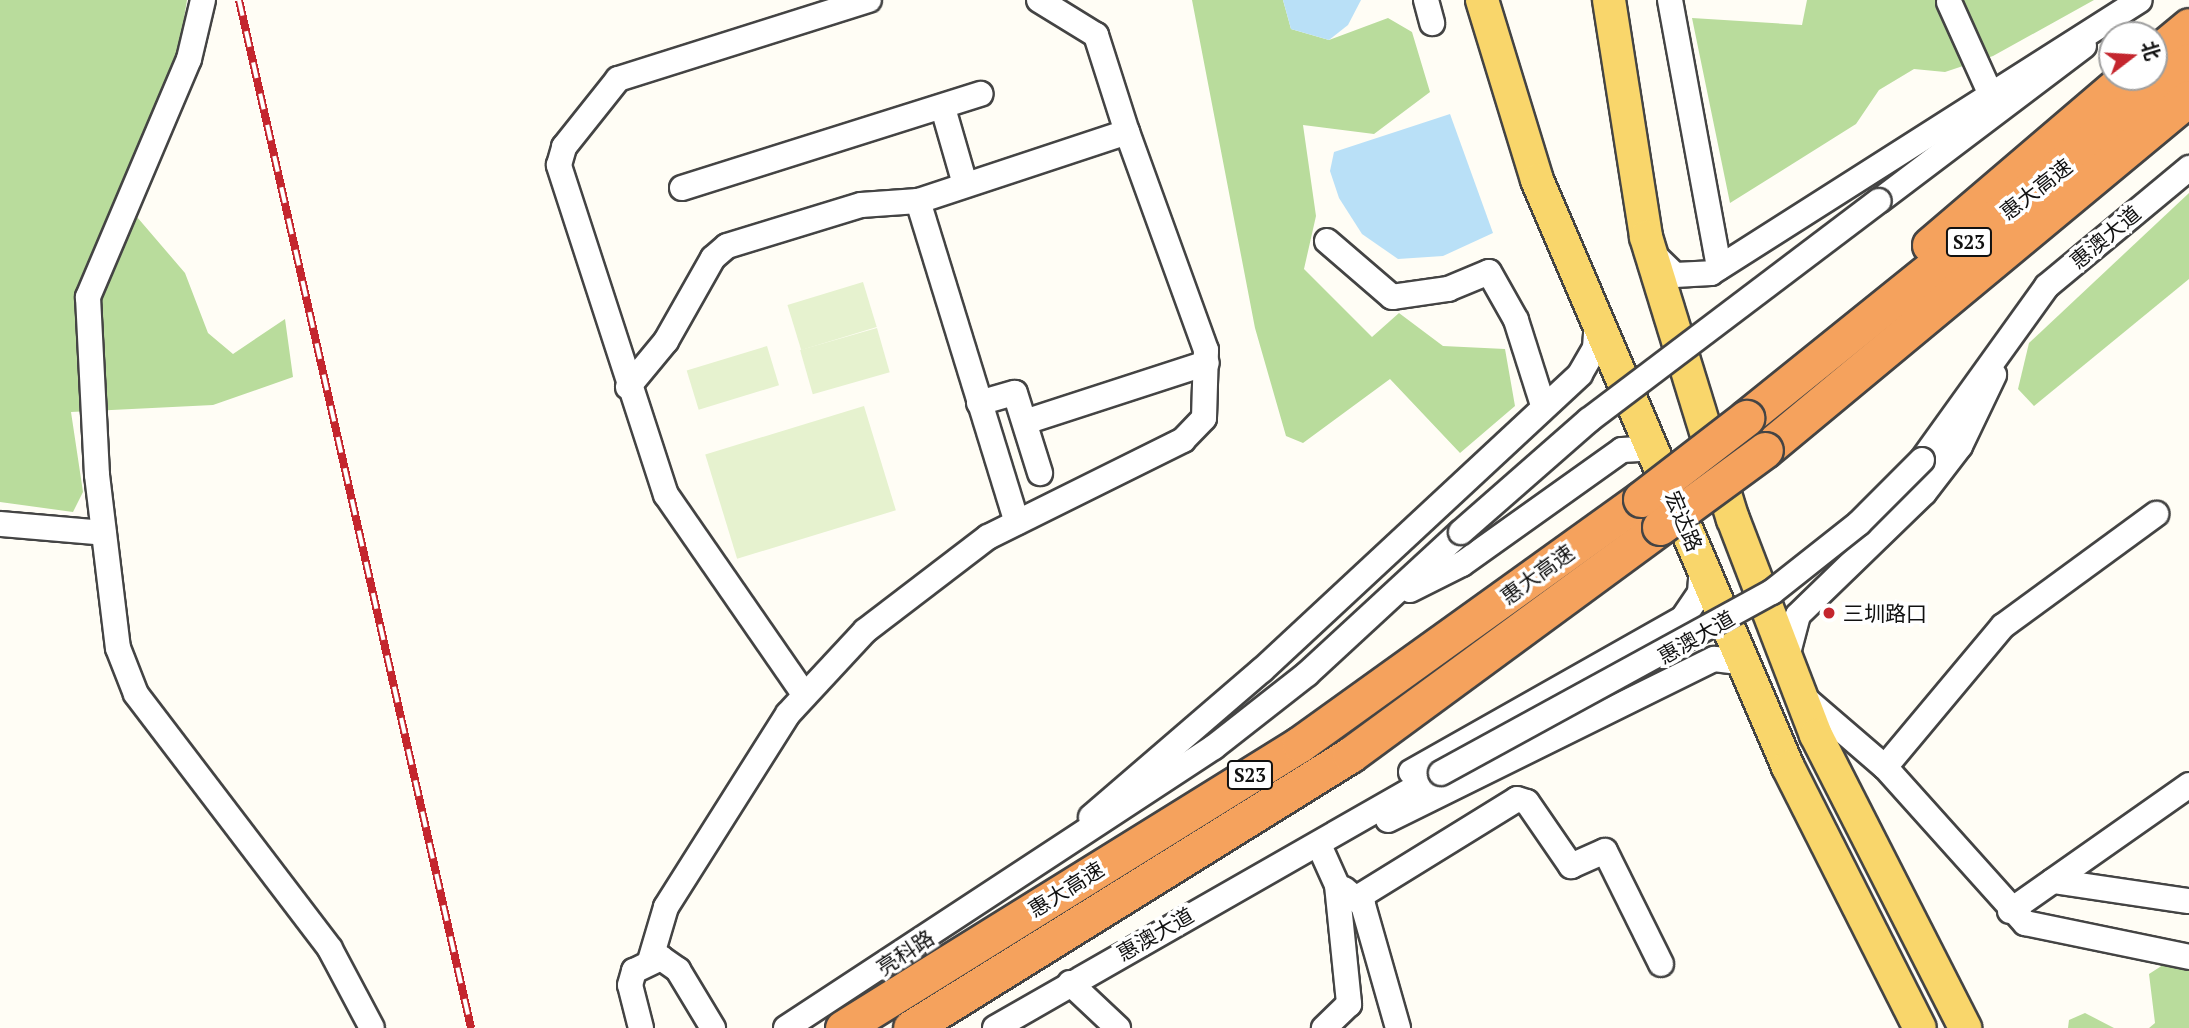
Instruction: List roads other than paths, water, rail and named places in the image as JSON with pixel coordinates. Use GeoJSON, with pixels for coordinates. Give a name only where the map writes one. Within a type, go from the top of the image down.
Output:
{"type":"FeatureCollection","features":[{"type":"Feature","properties":{"kind":"highway"},"geometry":{"type":"LineString","coordinates":[[2168,43],[2189,26]]}},
{"type":"Feature","properties":{"kind":"highway","name":"惠大高速"},"geometry":{"type":"LineString","coordinates":[[911,1028],[1350,755],[1651,513],[1746,418],[1896,300],[2189,61]]}},
{"type":"Feature","properties":{"kind":"highway"},"geometry":{"type":"LineString","coordinates":[[1896,300],[1917,257],[2111,91]]}},
{"type":"Feature","properties":{"kind":"highway","name":"惠大高速"},"geometry":{"type":"LineString","coordinates":[[843,1028],[1300,744],[1651,513],[1765,450],[1926,321],[2189,98]]}},
{"type":"Feature","properties":{"kind":"highway"},"geometry":{"type":"LineString","coordinates":[[1926,321],[1987,290],[2189,130]]}},
{"type":"Feature","properties":{"kind":"main road","name":"宏达路"},"geometry":{"type":"LineString","coordinates":[[1482,0],[1538,180],[1593,304],[1750,679],[1788,767],[1920,1028]]}},
{"type":"Feature","properties":{"kind":"main road"},"geometry":{"type":"LineString","coordinates":[[1609,0],[1646,237],[1729,506],[1800,694],[1964,1026]]}},
{"type":"Feature","properties":{"kind":"street"},"geometry":{"type":"LineString","coordinates":[[203,0],[189,59],[88,297],[87,356],[118,648],[136,694],[330,949],[372,1028]]}},
{"type":"Feature","properties":{"kind":"street"},"geometry":{"type":"LineString","coordinates":[[804,694],[666,495],[628,387],[559,165],[564,148],[618,79],[869,0]]}},
{"type":"Feature","properties":{"kind":"street"},"geometry":{"type":"LineString","coordinates":[[650,961],[666,907],[804,694],[865,631],[988,537],[1184,440],[1204,418],[1207,363],[1176,253],[1127,132],[1096,35],[1039,0]]}},
{"type":"Feature","properties":{"kind":"street"},"geometry":{"type":"LineString","coordinates":[[1670,0],[1718,268]]}},
{"type":"Feature","properties":{"kind":"street"},"geometry":{"type":"LineString","coordinates":[[1949,2],[1990,93]]}},
{"type":"Feature","properties":{"kind":"street"},"geometry":{"type":"LineString","coordinates":[[1646,237],[1659,264],[1675,275],[1694,278],[1718,268],[2124,10]]}},
{"type":"Feature","properties":{"kind":"street"},"geometry":{"type":"LineString","coordinates":[[1024,874],[1214,747],[1387,601],[1589,420],[2048,77],[2124,10]]}},
{"type":"Feature","properties":{"kind":"street"},"geometry":{"type":"LineString","coordinates":[[682,188],[981,94]]}},
{"type":"Feature","properties":{"kind":"street"},"geometry":{"type":"LineString","coordinates":[[943,108],[965,184]]}},
{"type":"Feature","properties":{"kind":"street"},"geometry":{"type":"LineString","coordinates":[[628,387],[666,341],[713,258],[727,246],[861,205],[918,201],[1127,132]]}},
{"type":"Feature","properties":{"kind":"street","name":"惠澳大道"},"geometry":{"type":"LineString","coordinates":[[995,1028],[1441,773],[1772,592],[1859,523],[1922,460],[2006,348],[2047,286],[2189,168]]}},
{"type":"Feature","properties":{"kind":"street"},"geometry":{"type":"LineString","coordinates":[[918,201],[1017,522]]}},
{"type":"Feature","properties":{"kind":"street"},"geometry":{"type":"LineString","coordinates":[[1326,242],[1392,298],[1448,289],[1489,272],[1516,320],[1543,405]]}},
{"type":"Feature","properties":{"kind":"street"},"geometry":{"type":"LineString","coordinates":[[1024,874],[1262,670],[1591,358],[1598,326],[1593,304]]}},
{"type":"Feature","properties":{"kind":"street"},"geometry":{"type":"LineString","coordinates":[[1788,662],[1786,642],[1798,615],[1924,493],[1960,446],[2006,348]]}},
{"type":"Feature","properties":{"kind":"street"},"geometry":{"type":"LineString","coordinates":[[1025,422],[1207,363]]}},
{"type":"Feature","properties":{"kind":"street"},"geometry":{"type":"LineString","coordinates":[[979,403],[1015,393],[1040,473]]}},
{"type":"Feature","properties":{"kind":"street"},"geometry":{"type":"LineString","coordinates":[[1387,601],[1462,564],[1622,450],[1644,449],[1658,459]]}},
{"type":"Feature","properties":{"kind":"street"},"geometry":{"type":"LineString","coordinates":[[1885,767],[2003,626],[2156,514]]}},
{"type":"Feature","properties":{"kind":"street"},"geometry":{"type":"LineString","coordinates":[[0,524],[104,533]]}},
{"type":"Feature","properties":{"kind":"street"},"geometry":{"type":"LineString","coordinates":[[1319,845],[1329,828],[1374,793],[1683,618],[1700,593],[1702,563]]}},
{"type":"Feature","properties":{"kind":"street"},"geometry":{"type":"LineString","coordinates":[[1319,845],[1401,815],[1714,659],[1737,662],[1750,679]]}},
{"type":"Feature","properties":{"kind":"street"},"geometry":{"type":"LineString","coordinates":[[1800,694],[1885,767],[2010,911],[2025,923],[2189,957]]}},
{"type":"Feature","properties":{"kind":"street"},"geometry":{"type":"LineString","coordinates":[[2010,911],[2189,785]]}},
{"type":"Feature","properties":{"kind":"street"},"geometry":{"type":"LineString","coordinates":[[1347,892],[1517,799],[1527,802],[1571,866],[1605,851],[1661,964]]}},
{"type":"Feature","properties":{"kind":"street"},"geometry":{"type":"LineString","coordinates":[[1319,845],[1347,892],[1398,1028]]}},
{"type":"Feature","properties":{"kind":"street","name":"亮科路"},"geometry":{"type":"LineString","coordinates":[[786,1028],[1024,874]]}},
{"type":"Feature","properties":{"kind":"street"},"geometry":{"type":"LineString","coordinates":[[2053,881],[2189,901]]}},
{"type":"Feature","properties":{"kind":"street"},"geometry":{"type":"LineString","coordinates":[[1324,1028],[1349,1004],[1347,892]]}},
{"type":"Feature","properties":{"kind":"street"},"geometry":{"type":"LineString","coordinates":[[642,1028],[630,985],[634,971],[650,961],[662,958],[678,970],[713,1028]]}},
{"type":"Feature","properties":{"kind":"street"},"geometry":{"type":"LineString","coordinates":[[1070,983],[1118,1028]]}},
{"type":"Feature","properties":{"kind":"water"},"geometry":{"type":"Polygon","coordinates":[[[1283,0],[1361,0],[1348,25],[1329,40],[1291,29],[1283,0]]]}},
{"type":"Feature","properties":{"kind":"water"},"geometry":{"type":"Polygon","coordinates":[[[1450,114],[1493,233],[1443,256],[1398,259],[1362,234],[1339,198],[1330,171],[1334,152],[1450,114]]]}},
{"type":"Feature","properties":{"kind":"railway"},"geometry":{"type":"LineString","coordinates":[[239,0],[471,1028]]}},
{"type":"Feature","properties":{"kind":"place","name":"三圳路口"},"geometry":{"type":"Point","coordinates":[1829,613]}}]}
